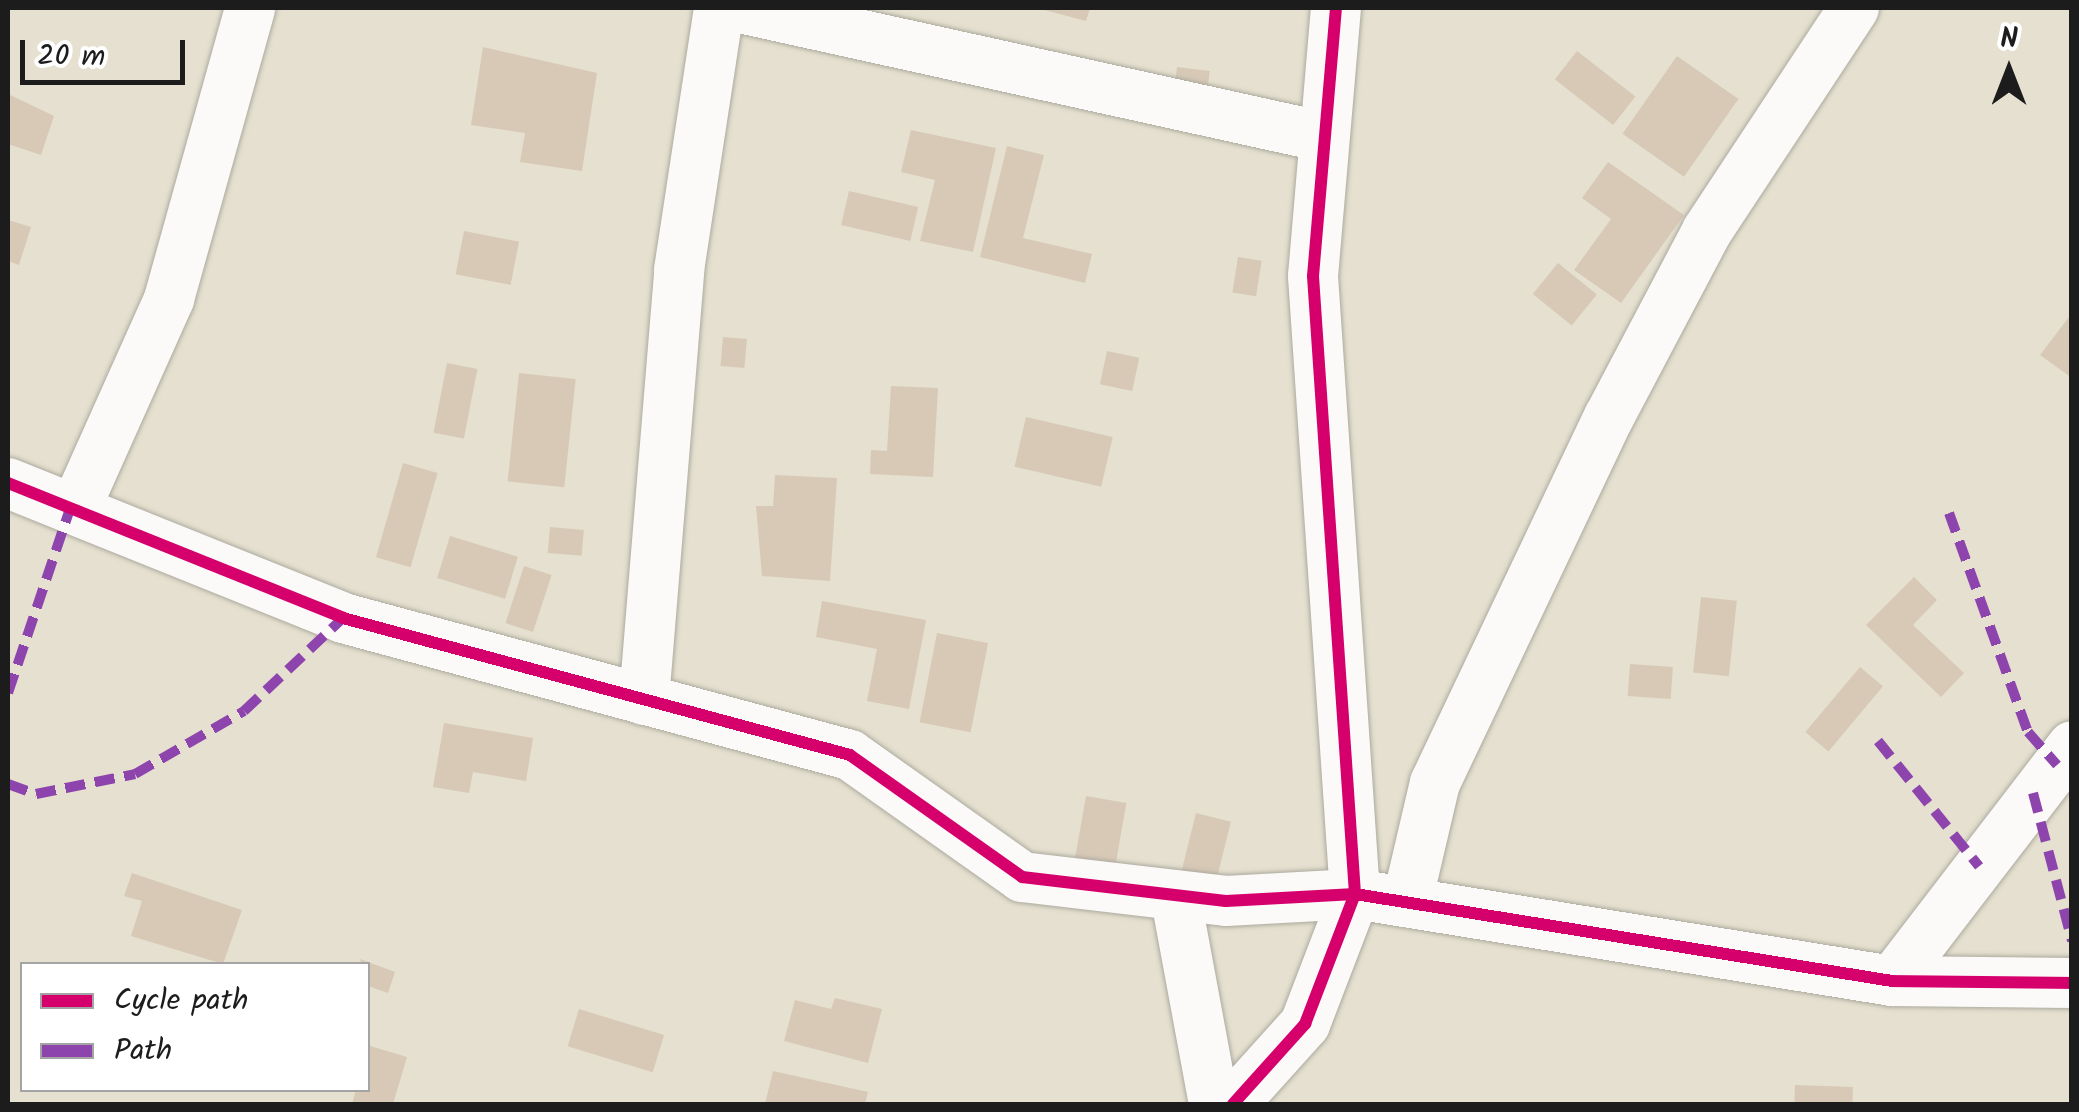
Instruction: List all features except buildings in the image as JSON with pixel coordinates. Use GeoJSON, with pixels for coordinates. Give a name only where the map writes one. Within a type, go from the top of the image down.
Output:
{"type":"FeatureCollection","features":[{"type":"Feature","properties":{"kind":"street"},"geometry":{"type":"LineString","coordinates":[[77,505],[169,298],[250,8]]}},
{"type":"Feature","properties":{"kind":"street"},"geometry":{"type":"LineString","coordinates":[[644,700],[679,270],[719,8]]}},
{"type":"Feature","properties":{"kind":"street"},"geometry":{"type":"LineString","coordinates":[[740,8],[1320,136]]}},
{"type":"Feature","properties":{"kind":"street"},"geometry":{"type":"LineString","coordinates":[[1233,1104],[1305,1024],[1356,894],[1312,276],[1320,136],[1336,8]]}},
{"type":"Feature","properties":{"kind":"street"},"geometry":{"type":"LineString","coordinates":[[1408,902],[1435,783],[1601,433],[1706,232],[1854,8]]}},
{"type":"Feature","properties":{"kind":"street"},"geometry":{"type":"LineString","coordinates":[[8,484],[77,505],[343,618],[850,755],[1022,877],[1176,898],[1356,894],[1892,981],[2072,983]]}},
{"type":"Feature","properties":{"kind":"street"},"geometry":{"type":"LineString","coordinates":[[1892,981],[2072,746]]}},
{"type":"Feature","properties":{"kind":"street"},"geometry":{"type":"LineString","coordinates":[[1176,898],[1214,1104]]}},
{"type":"Feature","properties":{"kind":"marked path"},"geometry":{"type":"LineString","coordinates":[[8,693],[72,503]]}},
{"type":"Feature","properties":{"kind":"marked path"},"geometry":{"type":"LineString","coordinates":[[1949,513],[2028,732],[2057,765]]}},
{"type":"Feature","properties":{"kind":"marked path"},"geometry":{"type":"LineString","coordinates":[[8,784],[36,794],[135,774],[244,711],[343,618]]}},
{"type":"Feature","properties":{"kind":"marked path"},"geometry":{"type":"LineString","coordinates":[[1878,741],[1979,866]]}},
{"type":"Feature","properties":{"kind":"marked path"},"geometry":{"type":"LineString","coordinates":[[2033,793],[2072,941]]}},
{"type":"Feature","properties":{"kind":"cycle path"},"geometry":{"type":"LineString","coordinates":[[1233,1104],[1305,1024],[1355,894],[1313,276],[1336,8]]}},
{"type":"Feature","properties":{"kind":"cycle path"},"geometry":{"type":"LineString","coordinates":[[8,483],[343,618],[850,755],[1022,877],[1226,901],[1355,894],[1892,981],[2072,983]]}}]}
